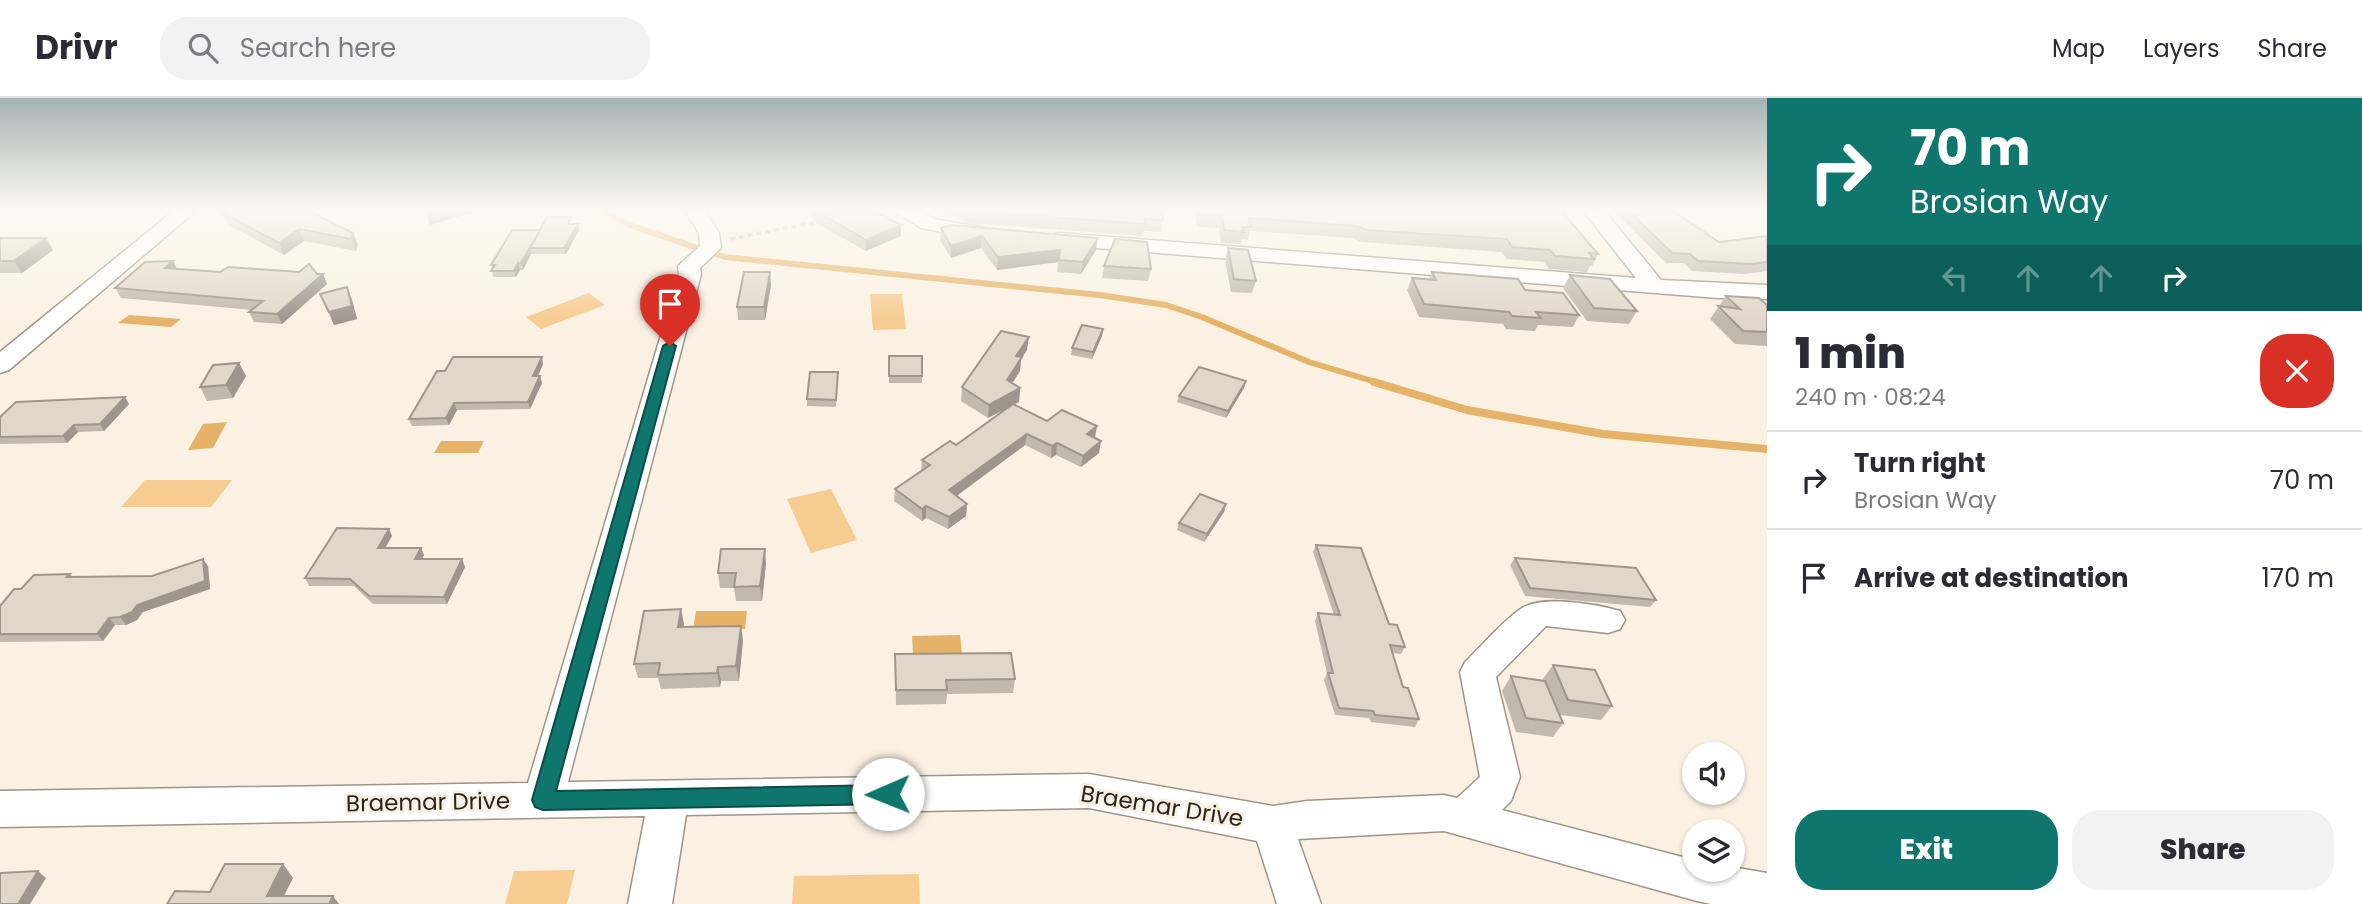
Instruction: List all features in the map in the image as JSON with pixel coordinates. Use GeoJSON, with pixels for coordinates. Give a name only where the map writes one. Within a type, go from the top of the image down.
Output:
{"type":"FeatureCollection","features":[{"type":"Feature","properties":{"kind":"street"},"geometry":{"type":"LineString","coordinates":[[0,365],[143,247]]}},
{"type":"Feature","properties":{"kind":"street"},"geometry":{"type":"LineString","coordinates":[[543,800],[690,274],[689,266],[710,247]]}},
{"type":"Feature","properties":{"kind":"street"},"geometry":{"type":"LineString","coordinates":[[1153,247],[1654,286],[1767,292]]}},
{"type":"Feature","properties":{"kind":"street"},"geometry":{"type":"LineString","coordinates":[[1622,247],[1654,286]]}},
{"type":"Feature","properties":{"kind":"street"},"geometry":{"type":"LineString","coordinates":[[1464,818],[1496,789],[1500,777],[1478,672],[1534,617],[1544,613],[1608,620]]}},
{"type":"Feature","properties":{"kind":"street","name":"Braemar Drive"},"geometry":{"type":"LineString","coordinates":[[0,809],[1088,791],[1273,825],[1307,819],[1444,813],[1697,881],[1767,894]]}},
{"type":"Feature","properties":{"kind":"street"},"geometry":{"type":"LineString","coordinates":[[650,904],[669,797]]}},
{"type":"Feature","properties":{"kind":"street"},"geometry":{"type":"LineString","coordinates":[[1273,825],[1299,904]]}},
{"type":"Feature","properties":{"kind":"shaded area"},"geometry":{"type":"Polygon","coordinates":[[[589,293],[605,305],[541,329],[526,317],[589,293]]]}},
{"type":"Feature","properties":{"kind":"shaded area"},"geometry":{"type":"Polygon","coordinates":[[[870,294],[902,294],[906,329],[873,330],[870,294]]]}},
{"type":"Feature","properties":{"kind":"shaded area"},"geometry":{"type":"Polygon","coordinates":[[[129,315],[181,319],[171,327],[118,323],[129,315]]]}},
{"type":"Feature","properties":{"kind":"shaded area"},"geometry":{"type":"Polygon","coordinates":[[[227,422],[213,448],[188,450],[203,424],[227,422]]]}},
{"type":"Feature","properties":{"kind":"shaded area"},"geometry":{"type":"Polygon","coordinates":[[[441,441],[484,441],[478,453],[434,453],[441,441]]]}},
{"type":"Feature","properties":{"kind":"shaded area"},"geometry":{"type":"Polygon","coordinates":[[[145,480],[232,480],[211,507],[121,507],[145,480]]]}},
{"type":"Feature","properties":{"kind":"shaded area"},"geometry":{"type":"Polygon","coordinates":[[[831,489],[857,540],[811,553],[787,499],[831,489]]]}},
{"type":"Feature","properties":{"kind":"shaded area"},"geometry":{"type":"Polygon","coordinates":[[[696,611],[747,611],[745,629],[693,629],[696,611]]]}},
{"type":"Feature","properties":{"kind":"shaded area"},"geometry":{"type":"Polygon","coordinates":[[[960,635],[962,653],[913,655],[912,636],[960,635]]]}},
{"type":"Feature","properties":{"kind":"shaded area"},"geometry":{"type":"Polygon","coordinates":[[[575,870],[567,904],[505,904],[514,871],[575,870]]]}},
{"type":"Feature","properties":{"kind":"shaded area"},"geometry":{"type":"Polygon","coordinates":[[[919,874],[920,904],[792,904],[794,876],[919,874]]]}},
{"type":"Feature","properties":{"kind":"building"},"geometry":{"type":"Polygon","coordinates":[[[0,247],[34,247],[14,261],[0,261],[0,247]]]}},
{"type":"Feature","properties":{"kind":"building"},"geometry":{"type":"Polygon","coordinates":[[[502,247],[530,247],[514,271],[491,271],[495,265],[491,265],[502,247]]]}},
{"type":"Feature","properties":{"kind":"building"},"geometry":{"type":"Polygon","coordinates":[[[531,247],[565,247],[564,248],[531,247]]]}},
{"type":"Feature","properties":{"kind":"building"},"geometry":{"type":"Polygon","coordinates":[[[990,247],[1093,247],[1083,262],[1059,260],[1060,250],[998,257],[990,247]]]}},
{"type":"Feature","properties":{"kind":"building"},"geometry":{"type":"Polygon","coordinates":[[[1112,247],[1148,247],[1151,269],[1104,266],[1112,247]]]}},
{"type":"Feature","properties":{"kind":"building"},"geometry":{"type":"Polygon","coordinates":[[[1512,247],[1592,247],[1598,254],[1589,253],[1594,259],[1555,256],[1550,250],[1512,247]]]}},
{"type":"Feature","properties":{"kind":"building"},"geometry":{"type":"Polygon","coordinates":[[[1665,247],[1767,247],[1767,262],[1750,264],[1698,261],[1690,254],[1672,253],[1665,247]]]}},
{"type":"Feature","properties":{"kind":"building"},"geometry":{"type":"Polygon","coordinates":[[[1228,248],[1248,250],[1256,281],[1234,279],[1228,248]]]}},
{"type":"Feature","properties":{"kind":"building"},"geometry":{"type":"Polygon","coordinates":[[[173,261],[165,268],[220,272],[228,267],[299,272],[309,264],[317,274],[323,274],[277,314],[249,312],[263,301],[115,288],[145,262],[173,261]]]}},
{"type":"Feature","properties":{"kind":"building"},"geometry":{"type":"Polygon","coordinates":[[[744,272],[770,272],[764,307],[737,307],[744,272]]]}},
{"type":"Feature","properties":{"kind":"building"},"geometry":{"type":"Polygon","coordinates":[[[1432,272],[1518,279],[1525,290],[1563,293],[1579,315],[1536,312],[1541,318],[1512,316],[1509,312],[1424,304],[1412,278],[1436,280],[1432,272]]]}},
{"type":"Feature","properties":{"kind":"building"},"geometry":{"type":"Polygon","coordinates":[[[1570,275],[1610,279],[1637,311],[1594,308],[1570,275]]]}},
{"type":"Feature","properties":{"kind":"building"},"geometry":{"type":"Polygon","coordinates":[[[347,287],[352,306],[329,312],[320,294],[347,287]]]}},
{"type":"Feature","properties":{"kind":"building"},"geometry":{"type":"Polygon","coordinates":[[[1726,296],[1759,298],[1767,305],[1767,332],[1743,331],[1718,306],[1740,309],[1726,296]]]}},
{"type":"Feature","properties":{"kind":"building"},"geometry":{"type":"Polygon","coordinates":[[[1082,325],[1103,329],[1093,352],[1072,348],[1082,325]]]}},
{"type":"Feature","properties":{"kind":"building"},"geometry":{"type":"Polygon","coordinates":[[[1001,331],[1029,337],[1016,356],[1022,357],[1007,380],[1020,388],[989,405],[962,387],[1001,331]]]}},
{"type":"Feature","properties":{"kind":"building"},"geometry":{"type":"Polygon","coordinates":[[[889,356],[922,356],[922,376],[889,376],[889,356]]]}},
{"type":"Feature","properties":{"kind":"building"},"geometry":{"type":"Polygon","coordinates":[[[453,357],[542,357],[533,376],[540,376],[528,402],[454,403],[446,418],[409,419],[437,371],[445,371],[453,357]]]}},
{"type":"Feature","properties":{"kind":"building"},"geometry":{"type":"Polygon","coordinates":[[[239,363],[226,385],[200,387],[213,365],[239,363]]]}},
{"type":"Feature","properties":{"kind":"building"},"geometry":{"type":"Polygon","coordinates":[[[1199,367],[1246,381],[1228,411],[1179,396],[1199,367]]]}},
{"type":"Feature","properties":{"kind":"building"},"geometry":{"type":"Polygon","coordinates":[[[810,372],[838,372],[836,400],[807,399],[810,372]]]}},
{"type":"Feature","properties":{"kind":"building"},"geometry":{"type":"Polygon","coordinates":[[[125,397],[100,424],[74,425],[63,436],[0,437],[0,417],[16,402],[125,397]]]}},
{"type":"Feature","properties":{"kind":"building"},"geometry":{"type":"Polygon","coordinates":[[[1013,404],[1047,421],[1062,410],[1097,426],[1087,434],[1101,441],[1083,456],[1057,443],[1052,446],[1027,434],[949,490],[967,504],[949,517],[926,506],[922,509],[895,489],[930,465],[922,460],[950,441],[956,445],[1013,404]]]}},
{"type":"Feature","properties":{"kind":"building"},"geometry":{"type":"Polygon","coordinates":[[[1200,494],[1226,504],[1207,534],[1179,523],[1200,494]]]}},
{"type":"Feature","properties":{"kind":"building"},"geometry":{"type":"Polygon","coordinates":[[[337,528],[389,529],[378,548],[421,548],[415,559],[462,559],[444,597],[369,596],[350,579],[305,578],[337,528]]]}},
{"type":"Feature","properties":{"kind":"building"},"geometry":{"type":"Polygon","coordinates":[[[1316,545],[1361,548],[1389,624],[1397,625],[1405,647],[1390,645],[1403,687],[1408,688],[1419,719],[1339,708],[1328,673],[1333,673],[1318,613],[1340,615],[1316,545]]]}},
{"type":"Feature","properties":{"kind":"building"},"geometry":{"type":"Polygon","coordinates":[[[721,549],[765,549],[760,586],[734,587],[736,573],[718,573],[721,549]]]}},
{"type":"Feature","properties":{"kind":"building"},"geometry":{"type":"Polygon","coordinates":[[[1515,558],[1636,568],[1656,600],[1530,588],[1515,558]]]}},
{"type":"Feature","properties":{"kind":"building"},"geometry":{"type":"Polygon","coordinates":[[[203,559],[205,581],[137,605],[132,612],[120,617],[109,618],[97,634],[0,634],[0,606],[14,589],[21,589],[34,575],[152,576],[203,559]]]}},
{"type":"Feature","properties":{"kind":"building"},"geometry":{"type":"Polygon","coordinates":[[[681,609],[678,627],[741,626],[736,666],[718,667],[717,673],[658,675],[660,663],[634,664],[644,611],[681,609]]]}},
{"type":"Feature","properties":{"kind":"building"},"geometry":{"type":"Polygon","coordinates":[[[1011,653],[1015,679],[946,680],[947,690],[896,690],[895,654],[1011,653]]]}},
{"type":"Feature","properties":{"kind":"building"},"geometry":{"type":"Polygon","coordinates":[[[1553,665],[1595,670],[1612,706],[1568,700],[1553,665]]]}},
{"type":"Feature","properties":{"kind":"building"},"geometry":{"type":"Polygon","coordinates":[[[1511,676],[1545,681],[1563,723],[1526,718],[1511,676]]]}},
{"type":"Feature","properties":{"kind":"building"},"geometry":{"type":"Polygon","coordinates":[[[225,864],[283,864],[267,896],[333,896],[329,904],[167,904],[175,891],[210,892],[225,864]]]}},
{"type":"Feature","properties":{"kind":"building"},"geometry":{"type":"Polygon","coordinates":[[[38,871],[18,904],[0,904],[0,873],[38,871]]]}},
{"type":"Feature","properties":{"kind":"waterway"},"geometry":{"type":"LineString","coordinates":[[694,247],[725,257],[1100,295],[1166,305],[1202,317],[1309,362],[1379,383]]}},
{"type":"Feature","properties":{"kind":"waterway"},"geometry":{"type":"LineString","coordinates":[[1374,382],[1467,410],[1603,434],[1767,449]]}},
{"type":"Feature","properties":{"kind":"route"},"geometry":{"type":"LineString","coordinates":[[670,346],[543,800],[888,794]]}}]}
